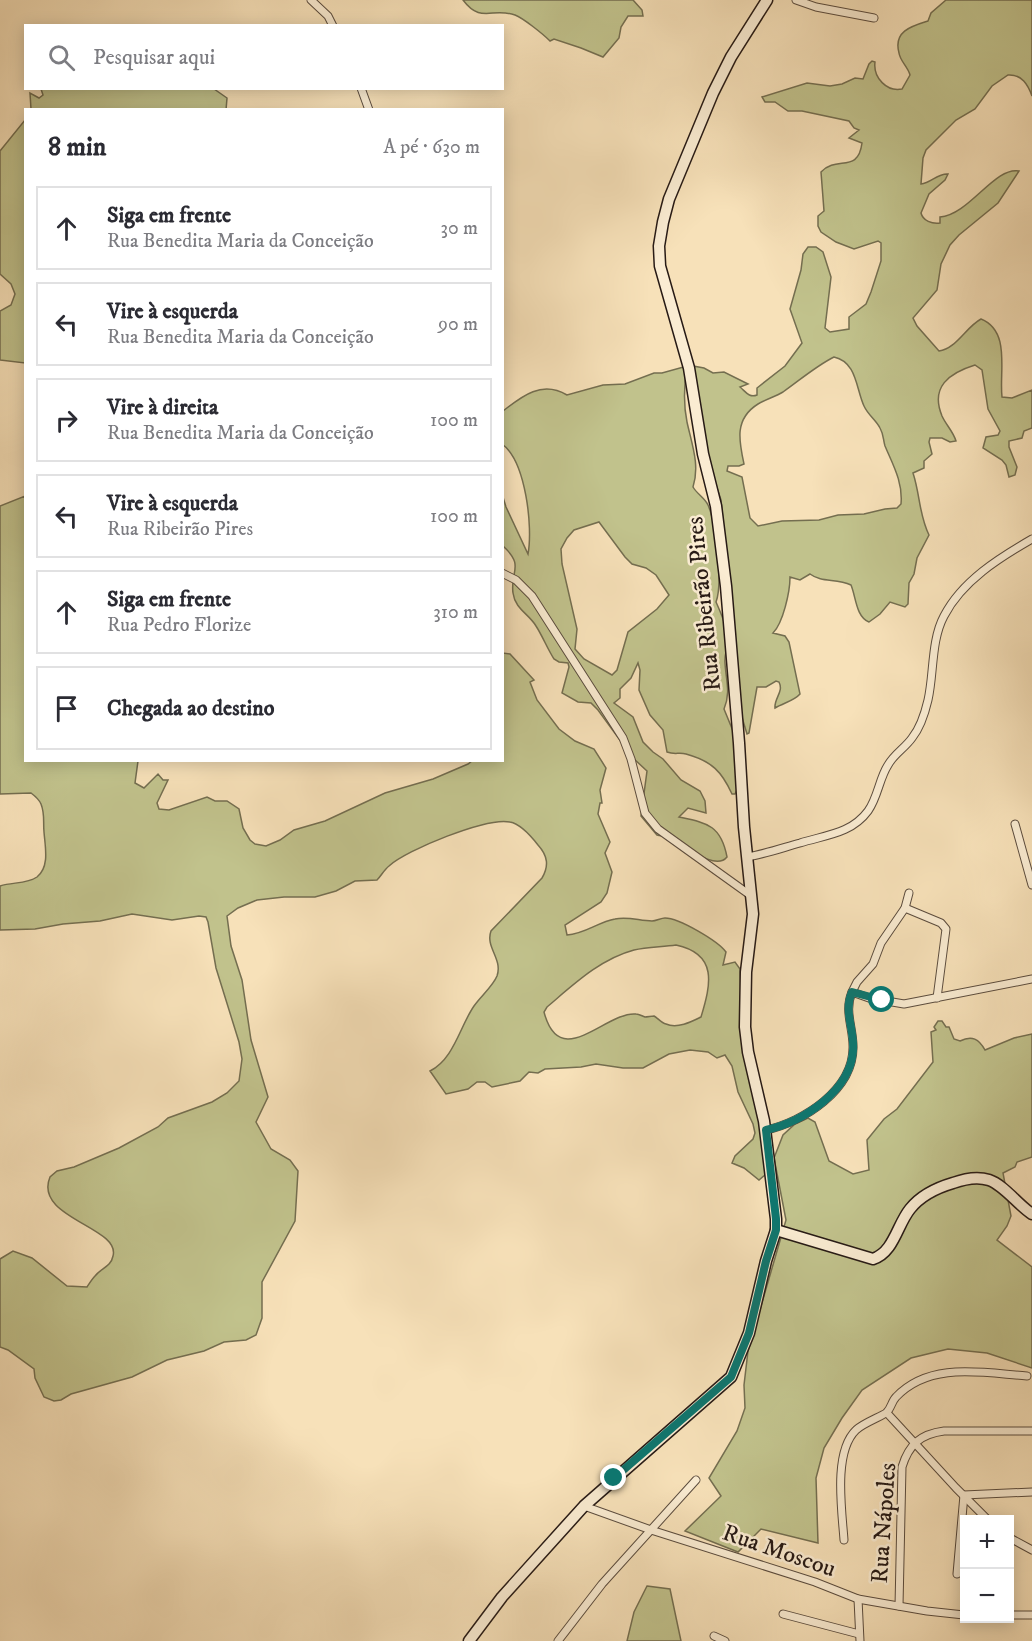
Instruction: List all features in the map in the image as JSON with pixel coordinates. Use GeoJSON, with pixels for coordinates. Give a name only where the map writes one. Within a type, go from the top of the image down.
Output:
{"type":"FeatureCollection","features":[{"type":"Feature","properties":{"kind":"street"},"geometry":{"type":"LineString","coordinates":[[311,0],[328,16],[332,24]]}},
{"type":"Feature","properties":{"kind":"street","name":"Rua Ribeirão Pires"},"geometry":{"type":"LineString","coordinates":[[767,0],[731,57],[713,93],[669,199],[659,246],[660,266],[689,368],[703,454],[716,506],[728,609],[753,914],[746,982],[745,1028],[766,1130],[776,1230]]}},
{"type":"Feature","properties":{"kind":"street"},"geometry":{"type":"LineString","coordinates":[[796,0],[816,7],[874,18]]}},
{"type":"Feature","properties":{"kind":"street"},"geometry":{"type":"LineString","coordinates":[[362,90],[368,108]]}},
{"type":"Feature","properties":{"kind":"street"},"geometry":{"type":"LineString","coordinates":[[747,857],[768,854],[801,842],[837,833],[852,826],[868,811],[888,764],[912,739],[920,723],[928,700],[942,618],[967,585],[991,565],[1032,539]]}},
{"type":"Feature","properties":{"kind":"street"},"geometry":{"type":"LineString","coordinates":[[504,574],[516,580],[532,596],[623,738],[645,813],[666,835],[750,895]]}},
{"type":"Feature","properties":{"kind":"street"},"geometry":{"type":"LineString","coordinates":[[1015,824],[1032,885]]}},
{"type":"Feature","properties":{"kind":"street"},"geometry":{"type":"LineString","coordinates":[[766,1130],[794,1121],[813,1109],[832,1093],[844,1078],[851,1066],[854,1051],[848,1004],[852,992],[857,982],[873,964],[881,943],[905,908],[909,893]]}},
{"type":"Feature","properties":{"kind":"street"},"geometry":{"type":"LineString","coordinates":[[905,908],[941,923],[946,929],[938,998]]}},
{"type":"Feature","properties":{"kind":"street"},"geometry":{"type":"LineString","coordinates":[[852,992],[869,998],[904,1004],[1032,979]]}},
{"type":"Feature","properties":{"kind":"street"},"geometry":{"type":"LineString","coordinates":[[469,1641],[501,1597],[585,1506],[731,1377],[749,1333],[766,1261],[776,1230],[873,1259],[880,1257],[886,1251],[905,1216],[929,1192],[944,1185],[980,1178],[990,1180],[1001,1187],[1031,1213]]}},
{"type":"Feature","properties":{"kind":"street"},"geometry":{"type":"LineString","coordinates":[[844,1540],[842,1492],[844,1449],[848,1438],[857,1429],[868,1420],[887,1413],[897,1396],[924,1377],[956,1372],[1027,1376]]}},
{"type":"Feature","properties":{"kind":"street"},"geometry":{"type":"LineString","coordinates":[[887,1413],[983,1515]]}},
{"type":"Feature","properties":{"kind":"street"},"geometry":{"type":"LineString","coordinates":[[915,1444],[930,1433],[944,1431],[1032,1431]]}},
{"type":"Feature","properties":{"kind":"street","name":"Rua Nápoles"},"geometry":{"type":"LineString","coordinates":[[899,1606],[902,1467],[906,1456],[915,1444]]}},
{"type":"Feature","properties":{"kind":"street"},"geometry":{"type":"LineString","coordinates":[[558,1641],[602,1584],[696,1480]]}},
{"type":"Feature","properties":{"kind":"street"},"geometry":{"type":"LineString","coordinates":[[964,1495],[1032,1492]]}},
{"type":"Feature","properties":{"kind":"street"},"geometry":{"type":"LineString","coordinates":[[957,1574],[964,1495]]}},
{"type":"Feature","properties":{"kind":"street","name":"Rua Moscou"},"geometry":{"type":"LineString","coordinates":[[585,1506],[651,1530],[815,1582],[858,1599],[960,1614]]}},
{"type":"Feature","properties":{"kind":"street"},"geometry":{"type":"LineString","coordinates":[[1014,1540],[1032,1550]]}},
{"type":"Feature","properties":{"kind":"street"},"geometry":{"type":"LineString","coordinates":[[783,1614],[860,1638],[858,1599]]}},
{"type":"Feature","properties":{"kind":"street"},"geometry":{"type":"LineString","coordinates":[[1014,1616],[1032,1615]]}},
{"type":"Feature","properties":{"kind":"street"},"geometry":{"type":"LineString","coordinates":[[714,1636],[724,1641]]}},
{"type":"Feature","properties":{"kind":"green space"},"geometry":{"type":"Polygon","coordinates":[[[463,0],[633,0],[642,10],[643,16],[628,16],[621,27],[619,38],[603,57],[554,39],[550,41],[533,26],[515,15],[481,13],[469,7],[463,0]]]}},
{"type":"Feature","properties":{"kind":"green space"},"geometry":{"type":"Polygon","coordinates":[[[946,0],[1032,0],[1032,96],[1021,78],[1008,75],[992,86],[975,109],[956,120],[926,150],[923,158],[921,184],[948,174],[945,180],[929,194],[921,213],[922,216],[928,221],[940,223],[940,217],[961,208],[1001,176],[1010,171],[1019,171],[998,203],[950,245],[941,264],[937,290],[913,318],[917,326],[939,351],[951,346],[981,319],[990,325],[997,333],[1002,353],[1002,397],[1012,398],[1032,390],[1032,428],[1024,431],[1022,438],[1009,441],[1017,467],[1015,475],[1009,477],[1002,460],[983,448],[986,437],[998,435],[1000,431],[988,409],[982,370],[975,365],[966,368],[944,383],[938,397],[939,406],[956,441],[930,438],[932,454],[924,461],[924,468],[913,473],[923,520],[929,535],[917,558],[914,574],[909,583],[908,604],[905,607],[890,602],[869,622],[861,616],[851,585],[819,579],[810,574],[800,580],[790,577],[785,607],[773,633],[785,636],[789,642],[800,694],[775,708],[780,689],[779,682],[776,681],[766,687],[757,687],[747,734],[741,714],[721,500],[706,455],[693,366],[713,373],[724,372],[748,384],[740,387],[748,394],[757,395],[757,388],[785,366],[802,343],[790,309],[803,254],[808,247],[816,247],[823,252],[831,277],[825,328],[830,332],[849,329],[849,317],[866,304],[881,261],[881,243],[878,241],[854,249],[836,242],[821,232],[818,226],[818,216],[824,211],[821,172],[827,167],[856,158],[862,143],[849,138],[859,130],[854,128],[849,121],[802,111],[788,111],[775,102],[765,102],[762,97],[807,83],[830,86],[855,78],[863,79],[872,61],[875,62],[876,73],[882,83],[891,88],[902,89],[910,75],[900,56],[899,39],[905,31],[928,21],[931,13],[946,0]],[[834,357],[827,361],[783,392],[758,404],[745,416],[740,431],[744,464],[728,466],[727,471],[742,477],[750,518],[758,526],[782,521],[819,520],[838,515],[864,514],[897,508],[901,504],[899,481],[881,431],[864,406],[855,377],[842,360],[834,357]]]}},
{"type":"Feature","properties":{"kind":"green space"},"geometry":{"type":"Polygon","coordinates":[[[41,90],[215,90],[227,98],[226,108],[31,108],[30,93],[39,98],[43,95],[41,90]]]}},
{"type":"Feature","properties":{"kind":"green space"},"geometry":{"type":"Polygon","coordinates":[[[24,121],[24,363],[0,360],[0,311],[11,305],[15,294],[11,284],[0,274],[0,151],[24,121]]]}},
{"type":"Feature","properties":{"kind":"green space"},"geometry":{"type":"Polygon","coordinates":[[[687,366],[684,401],[696,471],[693,487],[707,503],[714,525],[719,568],[716,602],[728,639],[725,660],[728,692],[724,709],[733,731],[738,787],[735,794],[732,794],[715,768],[703,760],[686,754],[667,752],[663,730],[650,715],[639,690],[638,663],[631,678],[620,689],[620,698],[614,703],[633,717],[643,742],[663,759],[681,780],[700,791],[705,801],[706,813],[688,808],[679,817],[705,824],[717,832],[727,857],[722,861],[707,859],[671,838],[657,835],[641,816],[647,771],[633,758],[591,703],[578,702],[562,693],[568,663],[554,659],[536,626],[516,603],[513,593],[515,564],[504,547],[504,500],[528,554],[529,528],[522,479],[517,465],[504,446],[504,410],[525,395],[541,390],[549,389],[567,395],[603,385],[625,384],[654,373],[687,366]],[[599,522],[574,530],[561,549],[562,564],[577,629],[575,649],[584,659],[612,675],[617,670],[628,632],[657,609],[669,595],[656,575],[646,568],[632,564],[599,522]]]}},
{"type":"Feature","properties":{"kind":"green space"},"geometry":{"type":"Polygon","coordinates":[[[24,496],[24,762],[138,762],[135,783],[144,788],[158,774],[163,780],[168,780],[157,803],[159,809],[169,810],[207,797],[215,801],[227,801],[239,809],[243,828],[255,844],[266,846],[294,830],[325,821],[385,793],[433,779],[471,762],[504,762],[504,653],[510,654],[534,680],[530,682],[537,700],[559,729],[575,741],[594,749],[606,768],[600,790],[602,803],[600,803],[598,814],[610,842],[605,853],[612,872],[607,893],[601,902],[565,925],[567,935],[620,918],[652,921],[663,918],[671,919],[698,931],[722,947],[726,952],[723,965],[735,962],[740,969],[741,1000],[764,1119],[765,1175],[759,1180],[744,1168],[732,1163],[735,1156],[753,1139],[755,1133],[738,1092],[732,1066],[725,1055],[717,1058],[708,1052],[690,1050],[669,1054],[643,1068],[596,1064],[545,1069],[538,1073],[529,1072],[520,1081],[492,1087],[485,1082],[477,1082],[468,1089],[446,1094],[430,1071],[445,1059],[474,1006],[497,976],[498,964],[490,942],[491,931],[542,878],[546,869],[546,857],[541,849],[526,831],[514,823],[499,822],[466,830],[447,836],[398,859],[377,880],[355,881],[336,891],[315,897],[257,900],[238,908],[227,916],[231,946],[242,980],[251,1040],[268,1097],[256,1122],[271,1149],[290,1160],[298,1171],[295,1221],[262,1282],[262,1318],[256,1335],[246,1340],[224,1342],[204,1351],[167,1360],[132,1377],[71,1394],[61,1400],[54,1401],[44,1397],[35,1378],[34,1369],[8,1350],[0,1347],[0,1259],[13,1251],[32,1258],[67,1286],[87,1287],[97,1273],[110,1263],[113,1256],[112,1246],[104,1237],[54,1203],[48,1191],[50,1177],[57,1171],[74,1167],[119,1148],[158,1127],[168,1118],[212,1102],[227,1093],[239,1081],[242,1059],[216,968],[206,917],[172,920],[132,914],[100,921],[35,929],[0,930],[0,886],[29,881],[37,877],[44,868],[46,856],[43,814],[39,801],[31,793],[0,794],[0,506],[24,496]],[[676,945],[644,948],[622,954],[598,966],[547,1007],[544,1012],[551,1029],[561,1038],[572,1039],[624,1016],[636,1014],[645,1017],[654,1016],[664,1023],[675,1026],[701,1017],[709,982],[705,963],[690,949],[676,945]]]}},
{"type":"Feature","properties":{"kind":"green space"},"geometry":{"type":"Polygon","coordinates":[[[938,1021],[942,1021],[946,1027],[949,1027],[954,1039],[960,1041],[968,1038],[975,1039],[985,1050],[1014,1038],[1032,1034],[1032,1157],[1017,1162],[1015,1167],[1003,1173],[1011,1216],[997,1240],[1032,1267],[1032,1368],[987,1353],[948,1349],[911,1358],[862,1390],[824,1448],[816,1478],[818,1543],[761,1529],[738,1552],[685,1531],[721,1496],[709,1478],[737,1431],[745,1408],[744,1385],[748,1351],[786,1220],[774,1158],[783,1135],[795,1124],[808,1118],[815,1122],[829,1161],[853,1174],[869,1170],[867,1140],[884,1119],[897,1109],[933,1062],[931,1032],[936,1030],[934,1027],[938,1021]]]}},
{"type":"Feature","properties":{"kind":"green space"},"geometry":{"type":"Polygon","coordinates":[[[647,1586],[670,1589],[681,1641],[627,1641],[634,1612],[647,1586]]]}},
{"type":"Feature","properties":{"kind":"route"},"geometry":{"type":"LineString","coordinates":[[614,1478],[731,1377],[749,1333],[766,1261],[776,1230],[766,1130],[794,1121],[813,1109],[832,1093],[844,1078],[851,1066],[854,1051],[848,1013],[852,992],[882,1000]]}}]}
